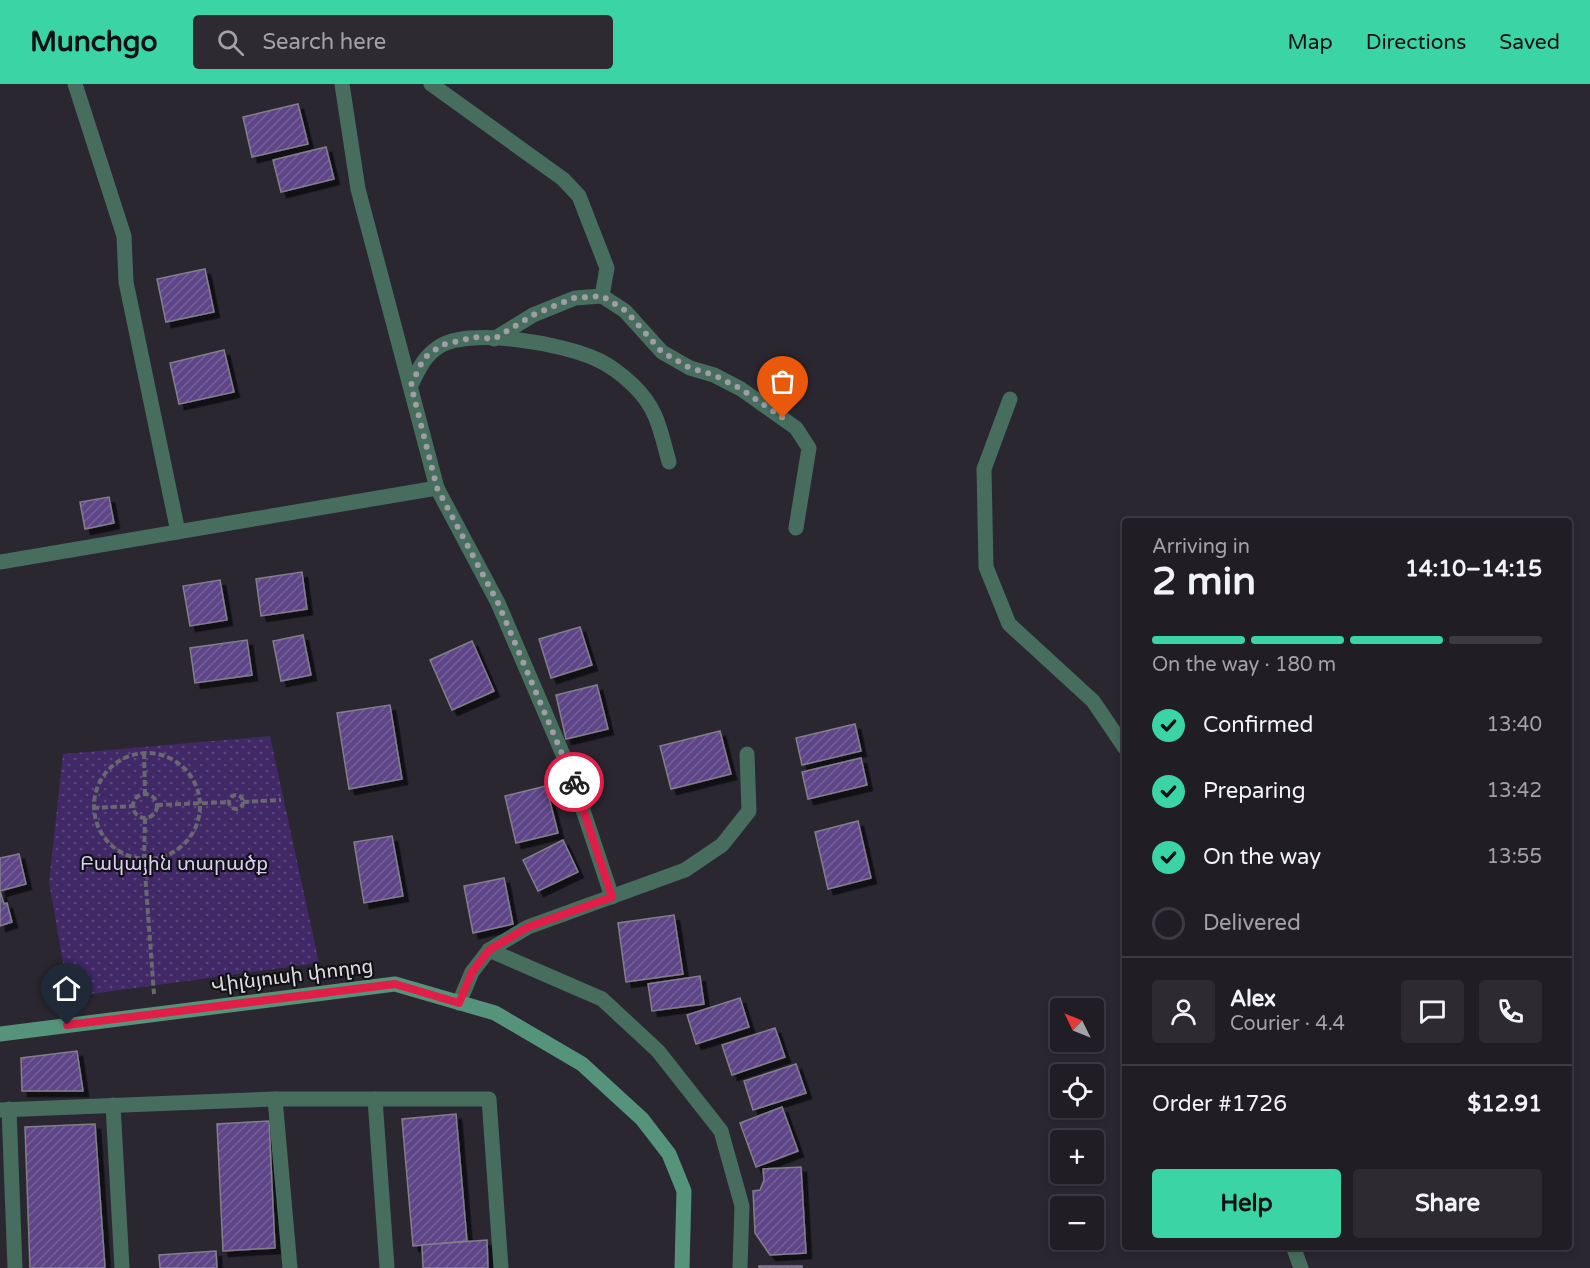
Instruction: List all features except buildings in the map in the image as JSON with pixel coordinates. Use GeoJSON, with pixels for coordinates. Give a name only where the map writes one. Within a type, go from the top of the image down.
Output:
{"type":"FeatureCollection","features":[{"type":"Feature","properties":{"kind":"street","name":"Վիլնյուսի փողոց"},"geometry":{"type":"LineString","coordinates":[[0,1034],[395,984],[495,1013],[582,1064],[642,1119],[669,1154],[684,1191],[682,1268]]}},
{"type":"Feature","properties":{"kind":"lane"},"geometry":{"type":"LineString","coordinates":[[75,84],[124,236],[126,282],[177,532]]}},
{"type":"Feature","properties":{"kind":"lane"},"geometry":{"type":"LineString","coordinates":[[342,84],[358,189],[437,488],[498,603],[570,771],[612,897]]}},
{"type":"Feature","properties":{"kind":"lane"},"geometry":{"type":"LineString","coordinates":[[431,84],[563,179],[579,196],[608,268],[602,296]]}},
{"type":"Feature","properties":{"kind":"lane"},"geometry":{"type":"LineString","coordinates":[[494,339],[533,315],[574,298],[602,296],[626,311],[662,352],[690,368],[714,375],[741,389],[796,428],[809,448],[796,528]]}},
{"type":"Feature","properties":{"kind":"lane"},"geometry":{"type":"LineString","coordinates":[[411,385],[424,358],[442,345],[475,337],[565,348],[598,359],[633,384],[655,412],[669,462]]}},
{"type":"Feature","properties":{"kind":"lane"},"geometry":{"type":"LineString","coordinates":[[1010,399],[984,469],[987,567],[1010,624],[1093,701],[1122,744]]}},
{"type":"Feature","properties":{"kind":"lane"},"geometry":{"type":"LineString","coordinates":[[0,562],[437,488]]}},
{"type":"Feature","properties":{"kind":"lane"},"geometry":{"type":"LineString","coordinates":[[459,1003],[472,972],[489,950],[528,927],[685,870],[722,845],[749,811],[747,754]]}},
{"type":"Feature","properties":{"kind":"lane"},"geometry":{"type":"LineString","coordinates":[[489,950],[602,999],[658,1051],[721,1131],[742,1206],[740,1268]]}},
{"type":"Feature","properties":{"kind":"lane"},"geometry":{"type":"LineString","coordinates":[[275,1099],[290,1268]]}},
{"type":"Feature","properties":{"kind":"lane"},"geometry":{"type":"LineString","coordinates":[[15,1268],[4,1109],[275,1099],[489,1099],[501,1268]]}},
{"type":"Feature","properties":{"kind":"lane"},"geometry":{"type":"LineString","coordinates":[[375,1099],[387,1268]]}},
{"type":"Feature","properties":{"kind":"lane"},"geometry":{"type":"LineString","coordinates":[[113,1105],[122,1268]]}},
{"type":"Feature","properties":{"kind":"lane"},"geometry":{"type":"LineString","coordinates":[[1294,1250],[1301,1268]]}},
{"type":"Feature","properties":{"kind":"path"},"geometry":{"type":"LineString","coordinates":[[144,753],[145,794]]}},
{"type":"Feature","properties":{"kind":"path"},"geometry":{"type":"LineString","coordinates":[[144,753],[165,756],[178,763],[189,774],[196,787],[200,803],[199,817],[194,831],[185,843],[173,853],[144,860],[128,857],[114,849],[103,838],[96,824],[93,808],[95,793],[101,779],[110,768],[122,759],[144,753]]}},
{"type":"Feature","properties":{"kind":"path"},"geometry":{"type":"LineString","coordinates":[[145,794],[156,799],[157,805],[152,816],[145,818],[135,812],[134,807],[135,800],[145,794]]}},
{"type":"Feature","properties":{"kind":"path"},"geometry":{"type":"LineString","coordinates":[[229,802],[231,797],[237,795],[243,802]]}},
{"type":"Feature","properties":{"kind":"path"},"geometry":{"type":"LineString","coordinates":[[243,802],[281,800]]}},
{"type":"Feature","properties":{"kind":"path"},"geometry":{"type":"LineString","coordinates":[[157,805],[229,802]]}},
{"type":"Feature","properties":{"kind":"path"},"geometry":{"type":"LineString","coordinates":[[229,802],[231,807],[236,809],[241,807],[243,802]]}},
{"type":"Feature","properties":{"kind":"path"},"geometry":{"type":"LineString","coordinates":[[93,808],[134,807]]}},
{"type":"Feature","properties":{"kind":"path"},"geometry":{"type":"LineString","coordinates":[[145,818],[144,860],[156,1014]]}},
{"type":"Feature","properties":{"kind":"green space","name":"Բակային տարածք"},"geometry":{"type":"Polygon","coordinates":[[[270,736],[319,963],[69,997],[49,882],[63,754],[270,736]]]}},
{"type":"Feature","properties":{"kind":"way so far"},"geometry":{"type":"LineString","coordinates":[[574,782],[498,603],[437,488],[411,385],[424,358],[442,345],[475,337],[494,339],[533,315],[574,298],[602,296],[626,311],[647,338],[662,352],[690,368],[714,375],[741,389],[783,418]]}},
{"type":"Feature","properties":{"kind":"route"},"geometry":{"type":"LineString","coordinates":[[67,1025],[395,984],[459,1003],[472,972],[489,950],[528,927],[612,897],[574,782]]}}]}
